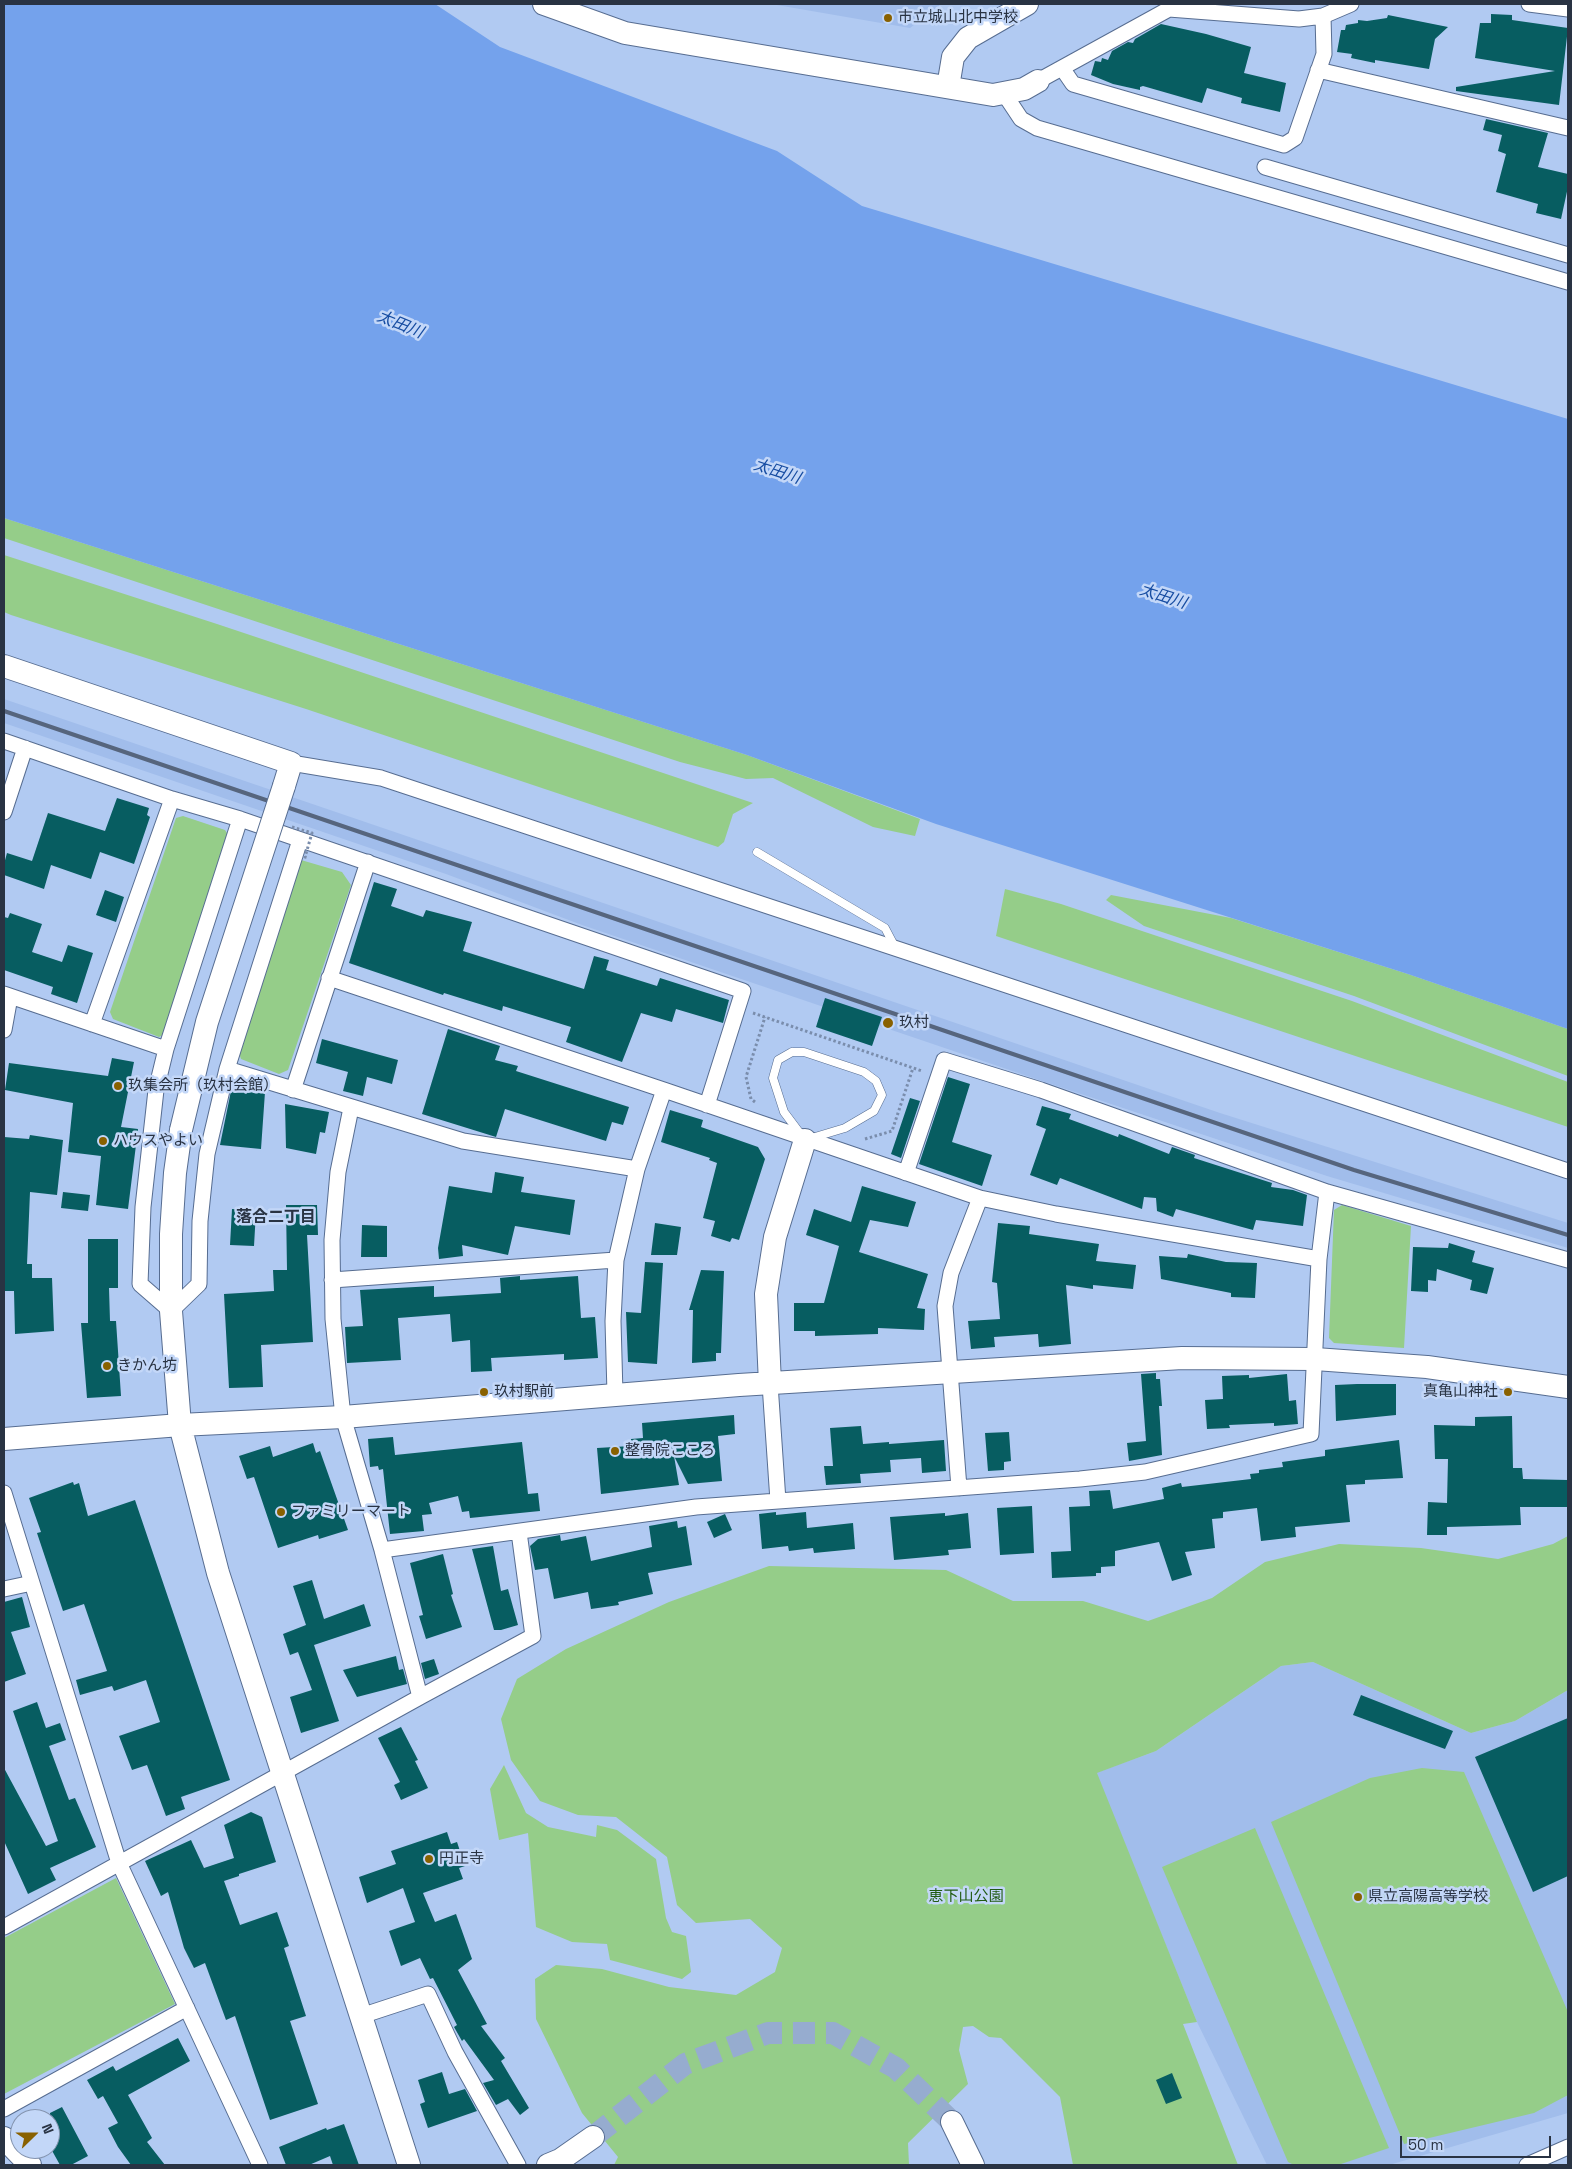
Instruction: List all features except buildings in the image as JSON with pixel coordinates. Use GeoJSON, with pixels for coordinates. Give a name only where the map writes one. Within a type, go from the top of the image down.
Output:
{"type":"FeatureCollection","features":[{"type":"Feature","properties":{"kind":"street"},"geometry":{"type":"LineString","coordinates":[[544,4],[625,33],[993,96],[1005,95],[1038,81],[1169,9],[1299,19],[1323,16],[1351,4]]}},
{"type":"Feature","properties":{"kind":"street"},"geometry":{"type":"LineString","coordinates":[[948,87],[953,57],[968,38],[1027,4]]}},
{"type":"Feature","properties":{"kind":"street"},"geometry":{"type":"LineString","coordinates":[[1528,4],[1568,9]]}},
{"type":"Feature","properties":{"kind":"street"},"geometry":{"type":"LineString","coordinates":[[1062,68],[1073,84],[1284,145],[1295,138],[1324,54],[1323,16]]}},
{"type":"Feature","properties":{"kind":"street"},"geometry":{"type":"LineString","coordinates":[[1318,70],[1568,128]]}},
{"type":"Feature","properties":{"kind":"street"},"geometry":{"type":"LineString","coordinates":[[1005,95],[1021,119],[1037,128],[1568,282]]}},
{"type":"Feature","properties":{"kind":"street"},"geometry":{"type":"LineString","coordinates":[[1265,167],[1568,255]]}},
{"type":"Feature","properties":{"kind":"street"},"geometry":{"type":"LineString","coordinates":[[4,666],[291,763],[381,778],[1568,1171]]}},
{"type":"Feature","properties":{"kind":"street"},"geometry":{"type":"LineString","coordinates":[[4,741],[172,799],[240,819],[368,862],[743,991],[707,1105]]}},
{"type":"Feature","properties":{"kind":"street"},"geometry":{"type":"LineString","coordinates":[[4,812],[25,748]]}},
{"type":"Feature","properties":{"kind":"street"},"geometry":{"type":"LineString","coordinates":[[291,763],[207,1022],[181,1130],[174,1173],[171,1234],[171,1311],[180,1425],[218,1573],[409,2165]]}},
{"type":"Feature","properties":{"kind":"street"},"geometry":{"type":"LineString","coordinates":[[92,1024],[172,799]]}},
{"type":"Feature","properties":{"kind":"street"},"geometry":{"type":"LineString","coordinates":[[171,1311],[140,1284],[143,1207],[156,1090],[166,1049],[240,819]]}},
{"type":"Feature","properties":{"kind":"street"},"geometry":{"type":"LineString","coordinates":[[171,1311],[199,1284],[200,1221],[207,1154],[227,1069],[300,840]]}},
{"type":"Feature","properties":{"kind":"street"},"geometry":{"type":"LineString","coordinates":[[293,1090],[368,862]]}},
{"type":"Feature","properties":{"kind":"street"},"geometry":{"type":"LineString","coordinates":[[330,978],[980,1198],[1056,1214],[1319,1258]]}},
{"type":"Feature","properties":{"kind":"street"},"geometry":{"type":"LineString","coordinates":[[4,1030],[7,996],[166,1049]]}},
{"type":"Feature","properties":{"kind":"street"},"geometry":{"type":"LineString","coordinates":[[906,1173],[944,1060],[1041,1090],[1327,1192],[1568,1260]]}},
{"type":"Feature","properties":{"kind":"street"},"geometry":{"type":"LineString","coordinates":[[227,1069],[463,1141],[636,1169]]}},
{"type":"Feature","properties":{"kind":"street"},"geometry":{"type":"LineString","coordinates":[[615,1394],[613,1321],[616,1260],[636,1169],[664,1090]]}},
{"type":"Feature","properties":{"kind":"street"},"geometry":{"type":"LineString","coordinates":[[351,1108],[338,1172],[332,1240],[333,1318],[343,1417],[382,1550],[420,1697]]}},
{"type":"Feature","properties":{"kind":"street"},"geometry":{"type":"LineString","coordinates":[[778,1501],[766,1294],[775,1237],[805,1140]]}},
{"type":"Feature","properties":{"kind":"street"},"geometry":{"type":"LineString","coordinates":[[382,1550],[696,1507],[1145,1472],[1311,1434],[1319,1258],[1327,1192]]}},
{"type":"Feature","properties":{"kind":"street"},"geometry":{"type":"LineString","coordinates":[[959,1488],[945,1306],[951,1273],[980,1198]]}},
{"type":"Feature","properties":{"kind":"street"},"geometry":{"type":"LineString","coordinates":[[332,1280],[616,1260]]}},
{"type":"Feature","properties":{"kind":"street"},"geometry":{"type":"LineString","coordinates":[[4,1439],[180,1425],[343,1417],[615,1394],[1182,1358],[1315,1359],[1427,1367],[1568,1387]]}},
{"type":"Feature","properties":{"kind":"street"},"geometry":{"type":"LineString","coordinates":[[4,1494],[119,1863],[260,2165]]}},
{"type":"Feature","properties":{"kind":"street"},"geometry":{"type":"LineString","coordinates":[[6,1920],[119,1863],[533,1636],[519,1532]]}},
{"type":"Feature","properties":{"kind":"street"},"geometry":{"type":"LineString","coordinates":[[4,1589],[32,1583]]}},
{"type":"Feature","properties":{"kind":"street"},"geometry":{"type":"LineString","coordinates":[[361,2016],[428,1994],[455,2052],[518,2165]]}},
{"type":"Feature","properties":{"kind":"street"},"geometry":{"type":"LineString","coordinates":[[4,2109],[187,2008]]}},
{"type":"Feature","properties":{"kind":"street"},"geometry":{"type":"LineString","coordinates":[[952,2122],[972,2165]]}},
{"type":"Feature","properties":{"kind":"street"},"geometry":{"type":"LineString","coordinates":[[548,2165],[560,2160],[593,2137]]}},
{"type":"Feature","properties":{"kind":"street"},"geometry":{"type":"LineString","coordinates":[[4,2138],[30,2165]]}},
{"type":"Feature","properties":{"kind":"street"},"geometry":{"type":"LineString","coordinates":[[1534,2164],[1568,2147]]}},
{"type":"Feature","properties":{"kind":"lane"},"geometry":{"type":"LineString","coordinates":[[757,852],[886,928],[896,950]]}},
{"type":"Feature","properties":{"kind":"lane"},"geometry":{"type":"LineString","coordinates":[[792,1052],[804,1052],[864,1072],[876,1081],[882,1095],[874,1111],[845,1128],[805,1140],[784,1112],[773,1078],[778,1060],[792,1052]]}},
{"type":"Feature","properties":{"kind":"path"},"geometry":{"type":"LineString","coordinates":[[291,826],[312,833],[305,857],[309,858]]}},
{"type":"Feature","properties":{"kind":"path"},"geometry":{"type":"LineString","coordinates":[[738,1008],[938,1077]]}},
{"type":"Feature","properties":{"kind":"path"},"geometry":{"type":"LineString","coordinates":[[757,1104],[751,1098],[746,1077],[765,1017]]}},
{"type":"Feature","properties":{"kind":"path"},"geometry":{"type":"LineString","coordinates":[[861,1140],[892,1131],[913,1068]]}},
{"type":"Feature","properties":{"kind":"shaded area","name":"市立城山北中学校"},"geometry":{"type":"Polygon","coordinates":[[[771,4],[941,4],[910,28],[771,4]]]}},
{"type":"Feature","properties":{"kind":"shaded area"},"geometry":{"type":"Polygon","coordinates":[[[4,699],[1220,1113],[1568,1223],[1568,1248],[1327,1176],[1039,1080],[582,925],[446,874],[4,723],[4,699]]]}},
{"type":"Feature","properties":{"kind":"shaded area","name":"県立高陽高等学校"},"geometry":{"type":"Polygon","coordinates":[[[1313,1662],[1471,1733],[1515,1721],[1568,1690],[1568,2113],[1389,2165],[1267,2165],[1197,2022],[1096,1773],[1156,1751],[1281,1666],[1313,1662]]]}},
{"type":"Feature","properties":{"kind":"green space"},"geometry":{"type":"Polygon","coordinates":[[[4,518],[747,755],[920,819],[915,836],[873,827],[773,778],[746,779],[680,762],[4,538],[4,518]]]}},
{"type":"Feature","properties":{"kind":"green space"},"geometry":{"type":"Polygon","coordinates":[[[4,555],[753,803],[733,814],[724,842],[718,847],[306,709],[11,615],[4,612],[4,555]]]}},
{"type":"Feature","properties":{"kind":"green space"},"geometry":{"type":"Polygon","coordinates":[[[183,816],[225,830],[229,836],[165,1034],[159,1037],[113,1019],[110,1012],[176,818],[183,816]]]}},
{"type":"Feature","properties":{"kind":"green space"},"geometry":{"type":"Polygon","coordinates":[[[301,860],[342,872],[351,885],[288,1070],[279,1074],[241,1059],[239,1053],[301,860]]]}},
{"type":"Feature","properties":{"kind":"green space"},"geometry":{"type":"Polygon","coordinates":[[[1005,889],[1061,904],[1352,1001],[1568,1082],[1568,1127],[996,936],[1005,889]]]}},
{"type":"Feature","properties":{"kind":"green space"},"geometry":{"type":"Polygon","coordinates":[[[1111,895],[1231,918],[1408,974],[1568,1029],[1568,1076],[1354,996],[1144,926],[1106,900],[1111,895]]]}},
{"type":"Feature","properties":{"kind":"green space"},"geometry":{"type":"Polygon","coordinates":[[[1342,1205],[1411,1226],[1404,1348],[1334,1343],[1329,1338],[1334,1210],[1342,1205]]]}},
{"type":"Feature","properties":{"kind":"green space","name":"恵下山公園"},"geometry":{"type":"Polygon","coordinates":[[[1568,1536],[1568,1690],[1515,1721],[1471,1733],[1313,1662],[1281,1666],[1156,1751],[1097,1773],[1197,2022],[1183,2024],[1238,2165],[1073,2165],[1060,2097],[1001,2038],[989,2037],[973,2026],[963,2027],[959,2050],[968,2084],[908,2143],[909,2165],[614,2165],[618,2157],[582,2113],[536,2019],[535,1979],[556,1965],[602,1969],[669,1987],[736,1995],[775,1972],[782,1948],[750,1919],[696,1923],[677,1905],[667,1857],[616,1817],[578,1815],[540,1801],[511,1760],[501,1719],[517,1679],[566,1649],[669,1602],[769,1566],[946,1570],[1013,1601],[1083,1601],[1148,1621],[1212,1598],[1265,1562],[1339,1544],[1421,1548],[1498,1559],[1553,1544],[1568,1536]]]}},
{"type":"Feature","properties":{"kind":"green space"},"geometry":{"type":"Polygon","coordinates":[[[504,1765],[526,1813],[548,1827],[596,1837],[597,1825],[617,1830],[656,1859],[666,1918],[672,1932],[686,1936],[691,1972],[682,1979],[610,1960],[607,1944],[572,1942],[536,1927],[528,1833],[499,1840],[490,1789],[504,1765]]]}},
{"type":"Feature","properties":{"kind":"green space"},"geometry":{"type":"Polygon","coordinates":[[[1422,1768],[1464,1772],[1568,2012],[1568,2095],[1534,2113],[1404,2144],[1271,1822],[1370,1778],[1422,1768]]]}},
{"type":"Feature","properties":{"kind":"green space"},"geometry":{"type":"Polygon","coordinates":[[[1255,1828],[1389,2148],[1338,2165],[1294,2165],[1288,2162],[1162,1867],[1255,1828]]]}},
{"type":"Feature","properties":{"kind":"green space"},"geometry":{"type":"Polygon","coordinates":[[[116,1878],[175,2004],[4,2094],[4,1938],[116,1878]]]}},
{"type":"Feature","properties":{"kind":"water","name":"太田川"},"geometry":{"type":"Polygon","coordinates":[[[4,4],[435,4],[500,47],[777,151],[862,206],[1568,419],[1568,1029],[1408,974],[936,824],[747,755],[4,518],[4,4]]]}},
{"type":"Feature","properties":{"kind":"tunnel"},"geometry":{"type":"LineString","coordinates":[[593,2137],[685,2064],[768,2033],[833,2033],[896,2068],[952,2122]]}},
{"type":"Feature","properties":{"kind":"railway"},"geometry":{"type":"LineString","coordinates":[[4,711],[1354,1170],[1568,1235]]}},
{"type":"Feature","properties":{"kind":"place","name":"市立城山北中学校"},"geometry":{"type":"Point","coordinates":[888,18]}},
{"type":"Feature","properties":{"kind":"place","name":"玖村"},"geometry":{"type":"Point","coordinates":[888,1023]}},
{"type":"Feature","properties":{"kind":"place","name":"玖集会所（玖村会館）"},"geometry":{"type":"Point","coordinates":[118,1086]}},
{"type":"Feature","properties":{"kind":"place","name":"ハウスやよい"},"geometry":{"type":"Point","coordinates":[103,1141]}},
{"type":"Feature","properties":{"kind":"place","name":"きかん坊"},"geometry":{"type":"Point","coordinates":[107,1366]}},
{"type":"Feature","properties":{"kind":"place","name":"玖村駅前"},"geometry":{"type":"Point","coordinates":[484,1392]}},
{"type":"Feature","properties":{"kind":"place","name":"真亀山神社"},"geometry":{"type":"Point","coordinates":[1508,1392]}},
{"type":"Feature","properties":{"kind":"place","name":"整骨院こころ"},"geometry":{"type":"Point","coordinates":[615,1451]}},
{"type":"Feature","properties":{"kind":"place","name":"ファミリーマート"},"geometry":{"type":"Point","coordinates":[281,1512]}},
{"type":"Feature","properties":{"kind":"place","name":"円正寺"},"geometry":{"type":"Point","coordinates":[429,1859]}},
{"type":"Feature","properties":{"kind":"place","name":"県立高陽高等学校"},"geometry":{"type":"Point","coordinates":[1358,1897]}},
{"type":"Feature","properties":{"kind":"district","name":"落合二丁目"},"geometry":{"type":"Point","coordinates":[276,1218]}}]}
